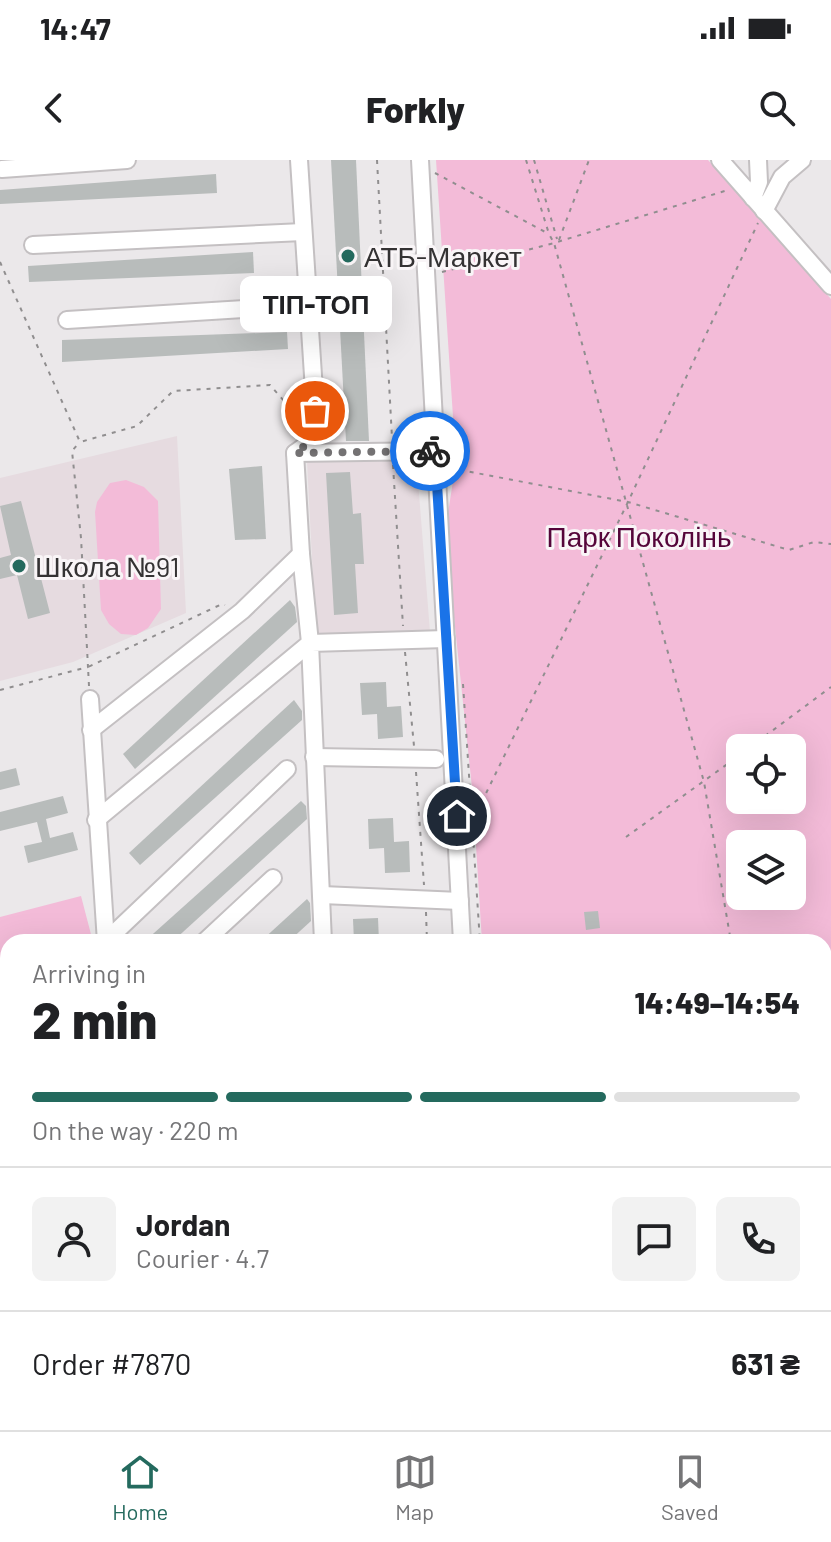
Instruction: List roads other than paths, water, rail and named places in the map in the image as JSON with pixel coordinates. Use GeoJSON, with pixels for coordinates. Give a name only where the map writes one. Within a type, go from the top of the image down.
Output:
{"type":"FeatureCollection","features":[{"type":"Feature","properties":{"kind":"street"},"geometry":{"type":"LineString","coordinates":[[2,169],[127,160]]}},
{"type":"Feature","properties":{"kind":"street"},"geometry":{"type":"LineString","coordinates":[[295,453],[317,437],[299,160]]}},
{"type":"Feature","properties":{"kind":"street"},"geometry":{"type":"LineString","coordinates":[[720,160],[831,286]]}},
{"type":"Feature","properties":{"kind":"street"},"geometry":{"type":"LineString","coordinates":[[753,198],[759,182],[758,160]]}},
{"type":"Feature","properties":{"kind":"street"},"geometry":{"type":"LineString","coordinates":[[753,198],[802,160]]}},
{"type":"Feature","properties":{"kind":"street"},"geometry":{"type":"LineString","coordinates":[[425,165],[425,276],[462,934]]}},
{"type":"Feature","properties":{"kind":"street"},"geometry":{"type":"LineString","coordinates":[[33,245],[303,232]]}},
{"type":"Feature","properties":{"kind":"street"},"geometry":{"type":"LineString","coordinates":[[67,320],[309,305]]}},
{"type":"Feature","properties":{"kind":"street"},"geometry":{"type":"LineString","coordinates":[[295,453],[434,451]]}},
{"type":"Feature","properties":{"kind":"street"},"geometry":{"type":"LineString","coordinates":[[295,453],[310,643],[323,934]]}},
{"type":"Feature","properties":{"kind":"street"},"geometry":{"type":"LineString","coordinates":[[91,730],[242,611],[301,554]]}},
{"type":"Feature","properties":{"kind":"street"},"geometry":{"type":"LineString","coordinates":[[96,820],[310,643],[446,639]]}},
{"type":"Feature","properties":{"kind":"street"},"geometry":{"type":"LineString","coordinates":[[90,699],[105,934]]}},
{"type":"Feature","properties":{"kind":"street"},"geometry":{"type":"LineString","coordinates":[[314,757],[436,759]]}},
{"type":"Feature","properties":{"kind":"street"},"geometry":{"type":"LineString","coordinates":[[114,934],[287,769]]}},
{"type":"Feature","properties":{"kind":"street"},"geometry":{"type":"LineString","coordinates":[[213,934],[273,878]]}},
{"type":"Feature","properties":{"kind":"street"},"geometry":{"type":"LineString","coordinates":[[322,895],[425,897],[460,901]]}},
{"type":"Feature","properties":{"kind":"place","name":"АТБ-Маркет"},"geometry":{"type":"Point","coordinates":[348,256]}},
{"type":"Feature","properties":{"kind":"place","name":"ТІП-ТОП"},"geometry":{"type":"Point","coordinates":[315,411]}},
{"type":"Feature","properties":{"kind":"place","name":"Школа №91"},"geometry":{"type":"Point","coordinates":[19,566]}},
{"type":"Feature","properties":{"kind":"park label","name":"Парк Поколінь"},"geometry":{"type":"Point","coordinates":[639,536]}}]}
